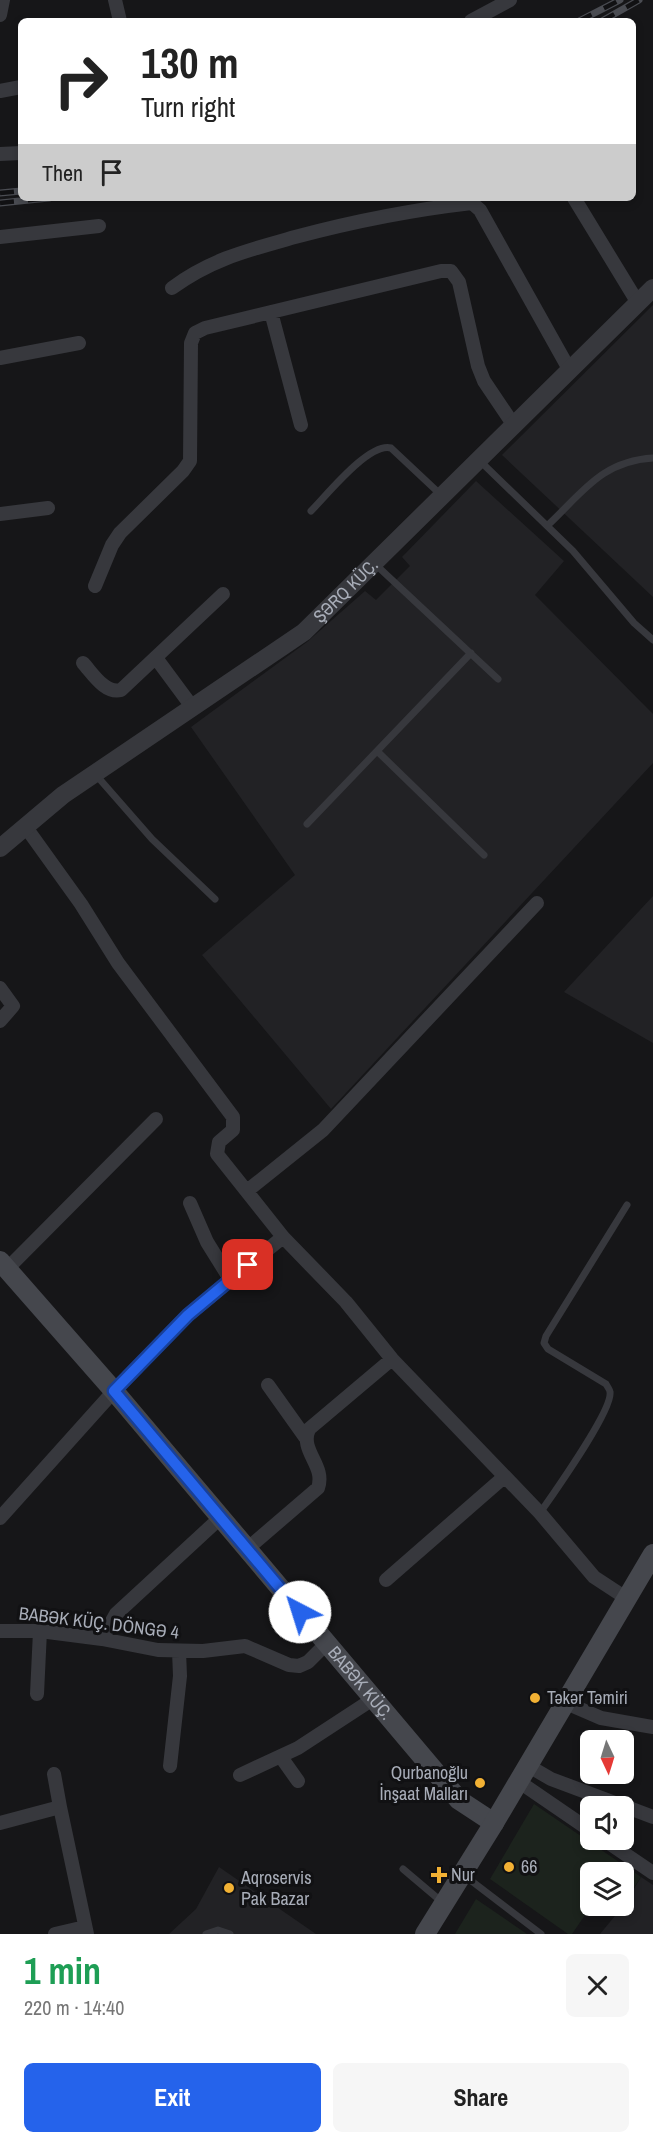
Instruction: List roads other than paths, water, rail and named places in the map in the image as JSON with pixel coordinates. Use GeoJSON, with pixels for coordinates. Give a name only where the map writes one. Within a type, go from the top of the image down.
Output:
{"type":"FeatureCollection","features":[{"type":"Feature","properties":{"kind":"main road","name":"BABƏK KÜÇ."},"geometry":{"type":"LineString","coordinates":[[4,1265],[114,1391],[459,1800],[478,1815],[494,1823]]}},
{"type":"Feature","properties":{"kind":"main road"},"geometry":{"type":"LineString","coordinates":[[425,1934],[494,1823],[626,1598],[650,1564]]}},
{"type":"Feature","properties":{"kind":"street"},"geometry":{"type":"LineString","coordinates":[[0,15],[3,0]]}},
{"type":"Feature","properties":{"kind":"street"},"geometry":{"type":"LineString","coordinates":[[115,0],[119,18]]}},
{"type":"Feature","properties":{"kind":"street"},"geometry":{"type":"LineString","coordinates":[[477,18],[510,0]]}},
{"type":"Feature","properties":{"kind":"street"},"geometry":{"type":"LineString","coordinates":[[0,91],[18,88]]}},
{"type":"Feature","properties":{"kind":"street"},"geometry":{"type":"LineString","coordinates":[[0,154],[18,153]]}},
{"type":"Feature","properties":{"kind":"street"},"geometry":{"type":"LineString","coordinates":[[576,201],[638,303]]}},
{"type":"Feature","properties":{"kind":"street"},"geometry":{"type":"LineString","coordinates":[[172,288],[197,269],[263,246],[366,218],[472,203],[480,210],[510,268],[569,369]]}},
{"type":"Feature","properties":{"kind":"street"},"geometry":{"type":"LineString","coordinates":[[0,237],[99,226]]}},
{"type":"Feature","properties":{"kind":"street"},"geometry":{"type":"LineString","coordinates":[[96,586],[112,545],[120,533],[183,471],[190,461],[191,343],[195,333],[271,312],[441,271],[451,271],[459,282],[484,381],[513,424]]}},
{"type":"Feature","properties":{"kind":"street","name":"ŞƏRQ KÜÇ."},"geometry":{"type":"LineString","coordinates":[[0,848],[25,826],[95,774],[304,632],[653,288]]}},
{"type":"Feature","properties":{"kind":"street"},"geometry":{"type":"LineString","coordinates":[[271,312],[301,424]]}},
{"type":"Feature","properties":{"kind":"street"},"geometry":{"type":"LineString","coordinates":[[0,358],[79,343]]}},
{"type":"Feature","properties":{"kind":"street"},"geometry":{"type":"LineString","coordinates":[[0,514],[48,508]]}},
{"type":"Feature","properties":{"kind":"street"},"geometry":{"type":"LineString","coordinates":[[83,663],[108,689],[114,692],[121,690],[223,594]]}},
{"type":"Feature","properties":{"kind":"street"},"geometry":{"type":"LineString","coordinates":[[156,658],[193,708]]}},
{"type":"Feature","properties":{"kind":"street"},"geometry":{"type":"LineString","coordinates":[[25,826],[81,904],[118,963],[233,1117],[233,1130],[219,1142],[217,1154],[283,1237],[346,1302],[392,1359],[540,1514],[594,1577],[626,1598]]}},
{"type":"Feature","properties":{"kind":"street"},"geometry":{"type":"LineString","coordinates":[[247,1191],[331,1123],[537,903]]}},
{"type":"Feature","properties":{"kind":"street"},"geometry":{"type":"LineString","coordinates":[[0,988],[13,1006],[0,1021]]}},
{"type":"Feature","properties":{"kind":"street"},"geometry":{"type":"LineString","coordinates":[[4,1265],[156,1119]]}},
{"type":"Feature","properties":{"kind":"street"},"geometry":{"type":"LineString","coordinates":[[190,1203],[207,1242],[230,1279]]}},
{"type":"Feature","properties":{"kind":"street"},"geometry":{"type":"LineString","coordinates":[[0,1518],[114,1391],[188,1315],[283,1237]]}},
{"type":"Feature","properties":{"kind":"street"},"geometry":{"type":"LineString","coordinates":[[305,1437],[309,1429],[392,1359]]}},
{"type":"Feature","properties":{"kind":"street"},"geometry":{"type":"LineString","coordinates":[[246,1549],[318,1488],[320,1472],[306,1446],[305,1437],[268,1385]]}},
{"type":"Feature","properties":{"kind":"street"},"geometry":{"type":"LineString","coordinates":[[386,1580],[504,1477]]}},
{"type":"Feature","properties":{"kind":"street"},"geometry":{"type":"LineString","coordinates":[[102,1639],[116,1614],[220,1518]]}},
{"type":"Feature","properties":{"kind":"street","name":"BABƏK KÜÇ. DÖNGƏ 4"},"geometry":{"type":"LineString","coordinates":[[0,1631],[40,1631],[102,1639],[158,1650],[179,1651],[245,1646],[289,1665],[299,1666],[308,1662],[326,1644]]}},
{"type":"Feature","properties":{"kind":"street"},"geometry":{"type":"LineString","coordinates":[[37,1694],[40,1631]]}},
{"type":"Feature","properties":{"kind":"street"},"geometry":{"type":"LineString","coordinates":[[170,1766],[180,1676],[179,1651]]}},
{"type":"Feature","properties":{"kind":"street"},"geometry":{"type":"LineString","coordinates":[[240,1775],[282,1756],[373,1699]]}},
{"type":"Feature","properties":{"kind":"street"},"geometry":{"type":"LineString","coordinates":[[564,1702],[601,1718],[653,1727]]}},
{"type":"Feature","properties":{"kind":"street"},"geometry":{"type":"LineString","coordinates":[[282,1756],[298,1781]]}},
{"type":"Feature","properties":{"kind":"street"},"geometry":{"type":"LineString","coordinates":[[523,1773],[551,1779],[597,1796]]}},
{"type":"Feature","properties":{"kind":"street"},"geometry":{"type":"LineString","coordinates":[[523,1773],[580,1822]]}},
{"type":"Feature","properties":{"kind":"street"},"geometry":{"type":"LineString","coordinates":[[54,1774],[86,1930],[55,1934]]}},
{"type":"Feature","properties":{"kind":"street"},"geometry":{"type":"LineString","coordinates":[[0,1823],[60,1807]]}},
{"type":"Feature","properties":{"kind":"street"},"geometry":{"type":"LineString","coordinates":[[634,1810],[653,1817]]}},
{"type":"Feature","properties":{"kind":"street"},"geometry":{"type":"LineString","coordinates":[[619,1850],[653,1873]]}},
{"type":"Feature","properties":{"kind":"lane"},"geometry":{"type":"LineString","coordinates":[[311,511],[369,453],[385,446],[392,448],[442,496]]}},
{"type":"Feature","properties":{"kind":"lane"},"geometry":{"type":"LineString","coordinates":[[548,525],[608,468],[637,459],[653,458]]}},
{"type":"Feature","properties":{"kind":"lane"},"geometry":{"type":"LineString","coordinates":[[479,459],[548,525],[584,563],[634,623],[653,640]]}},
{"type":"Feature","properties":{"kind":"lane"},"geometry":{"type":"LineString","coordinates":[[375,564],[498,679]]}},
{"type":"Feature","properties":{"kind":"lane"},"geometry":{"type":"LineString","coordinates":[[307,824],[471,653]]}},
{"type":"Feature","properties":{"kind":"lane"},"geometry":{"type":"LineString","coordinates":[[377,751],[484,855]]}},
{"type":"Feature","properties":{"kind":"lane"},"geometry":{"type":"LineString","coordinates":[[95,774],[144,832],[214,899]]}},
{"type":"Feature","properties":{"kind":"lane"},"geometry":{"type":"LineString","coordinates":[[540,1514],[594,1431],[610,1399],[610,1391],[606,1384],[548,1349],[544,1343],[546,1336],[627,1205]]}},
{"type":"Feature","properties":{"kind":"lane"},"geometry":{"type":"LineString","coordinates":[[403,1869],[444,1904]]}},
{"type":"Feature","properties":{"kind":"lane"},"geometry":{"type":"LineString","coordinates":[[462,1875],[541,1934]]}},
{"type":"Feature","properties":{"kind":"lane"},"geometry":{"type":"LineString","coordinates":[[206,1934],[218,1930],[230,1934]]}},
{"type":"Feature","properties":{"kind":"railway"},"geometry":{"type":"LineString","coordinates":[[585,18],[620,0]]}},
{"type":"Feature","properties":{"kind":"railway"},"geometry":{"type":"LineString","coordinates":[[607,18],[639,0]]}},
{"type":"Feature","properties":{"kind":"railway"},"geometry":{"type":"LineString","coordinates":[[0,193],[18,191]]}},
{"type":"Feature","properties":{"kind":"railway"},"geometry":{"type":"LineString","coordinates":[[0,203],[20,201]]}},
{"type":"Feature","properties":{"kind":"place","name":"Təkər Təmiri"},"geometry":{"type":"Point","coordinates":[535,1698]}},
{"type":"Feature","properties":{"kind":"place","name":"Qurbanoğlu İnşaat Malları"},"geometry":{"type":"Point","coordinates":[480,1783]}},
{"type":"Feature","properties":{"kind":"place","name":"66"},"geometry":{"type":"Point","coordinates":[509,1867]}},
{"type":"Feature","properties":{"kind":"place","name":"Nur"},"geometry":{"type":"Point","coordinates":[439,1875]}},
{"type":"Feature","properties":{"kind":"place","name":"Aqroservis Pak Bazar"},"geometry":{"type":"Point","coordinates":[229,1888]}}]}
